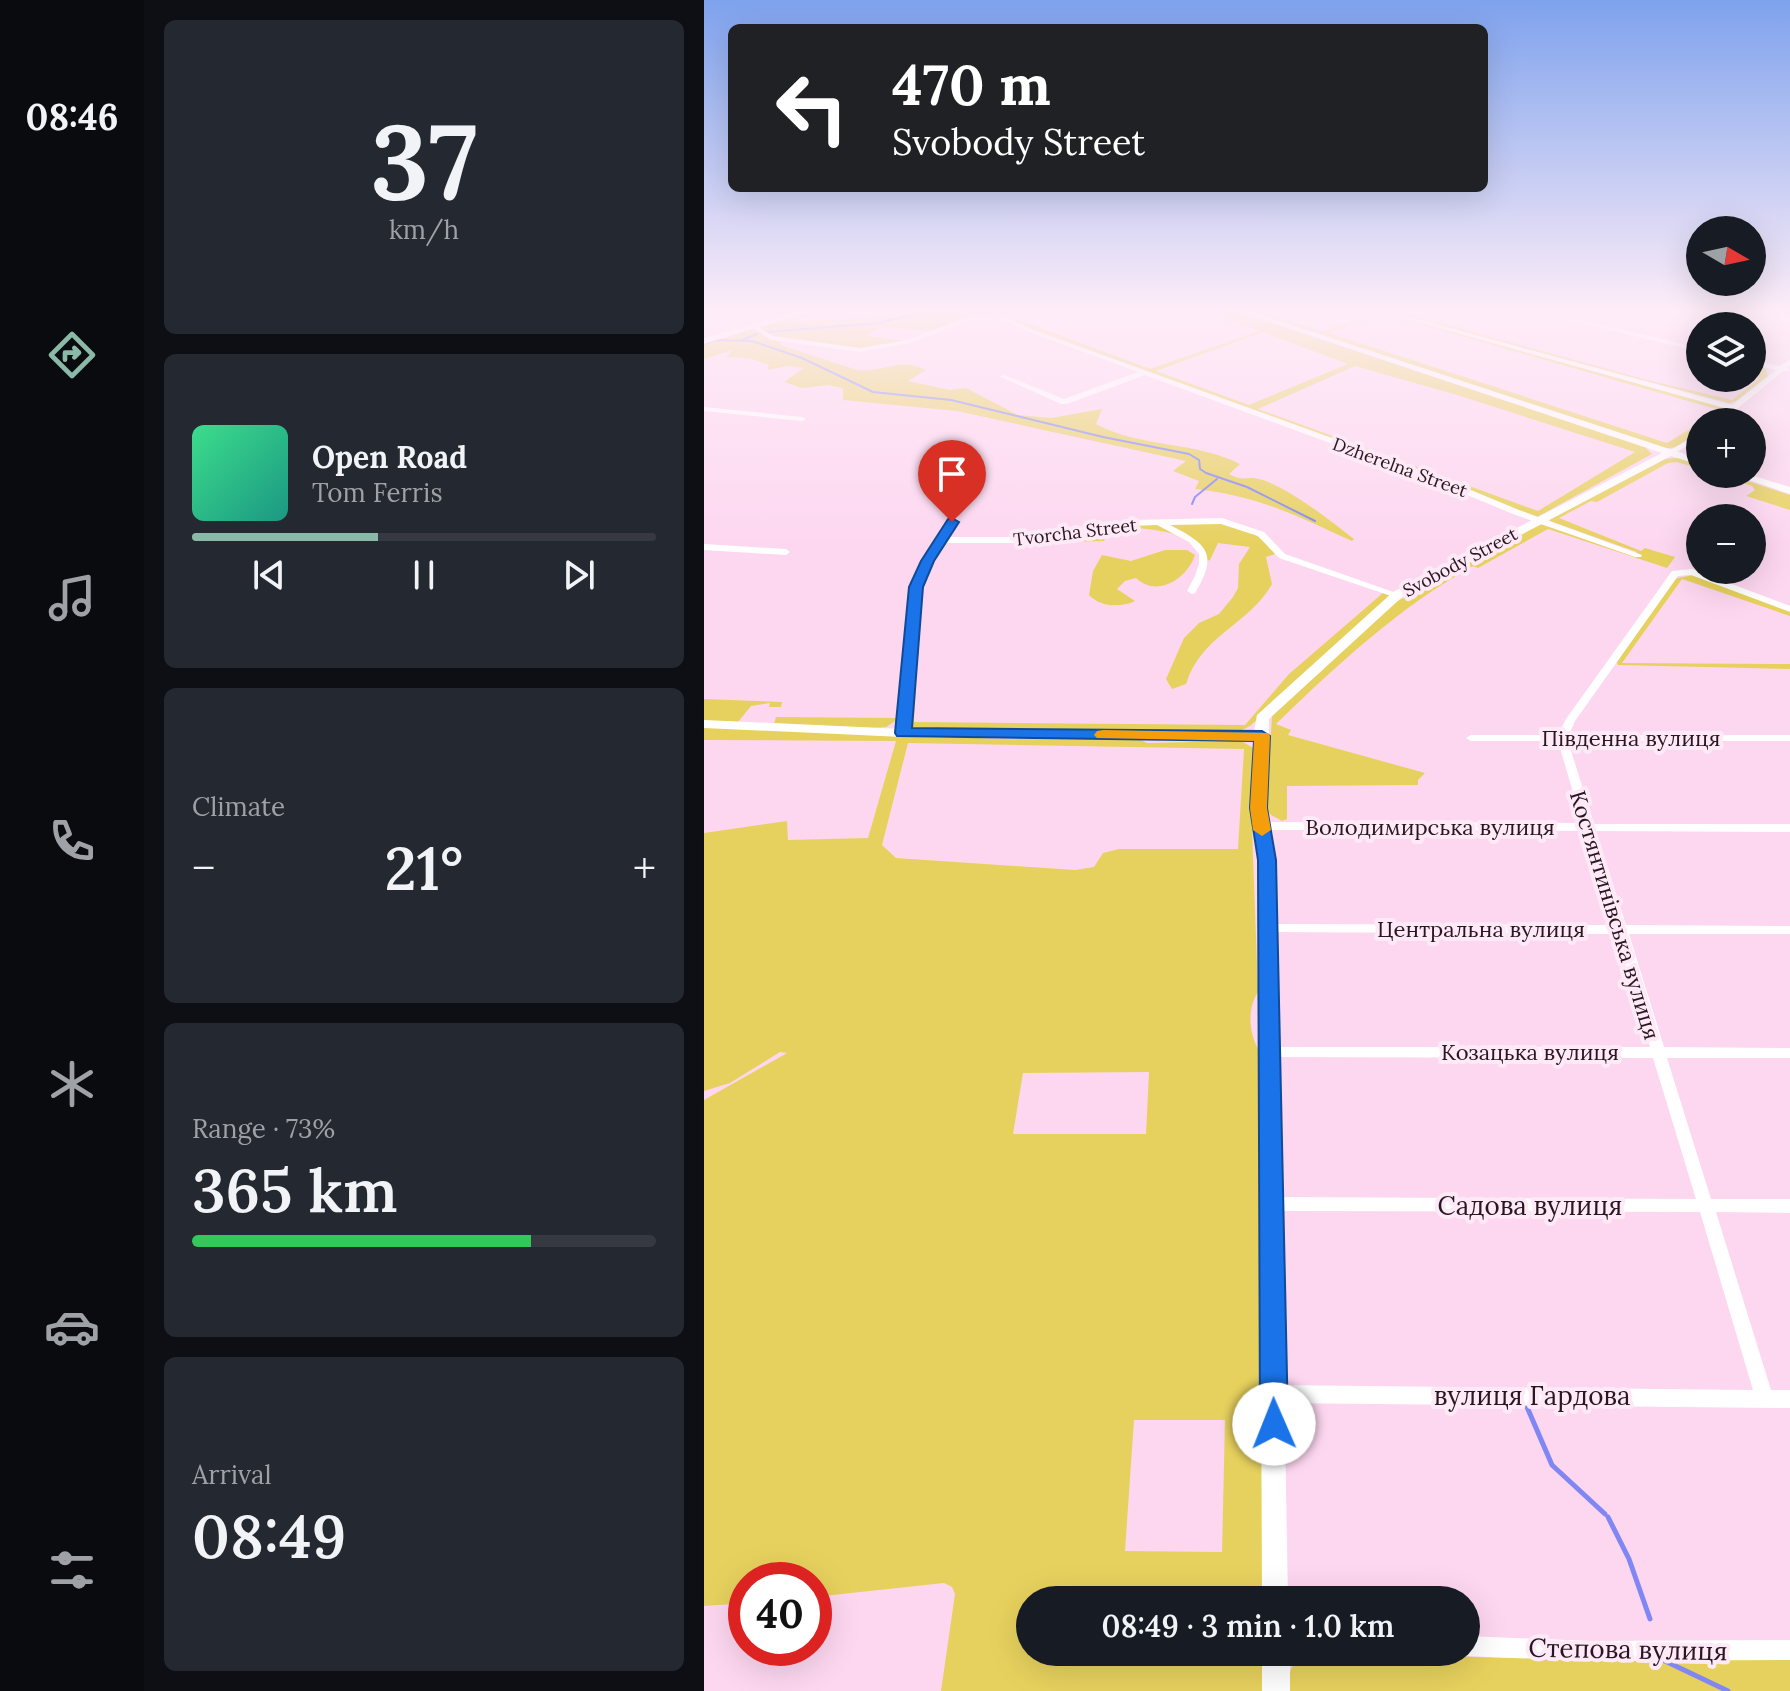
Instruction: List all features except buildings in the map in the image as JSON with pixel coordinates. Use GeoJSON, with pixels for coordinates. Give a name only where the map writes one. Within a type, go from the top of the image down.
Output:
{"type":"FeatureCollection","features":[{"type":"Feature","properties":{"kind":"street"},"geometry":{"type":"LineString","coordinates":[[1028,387],[1064,402],[1105,387]]}},
{"type":"Feature","properties":{"kind":"street","name":"Dzherelna Street"},"geometry":{"type":"LineString","coordinates":[[1187,387],[1638,555]]}},
{"type":"Feature","properties":{"kind":"street"},"geometry":{"type":"LineString","coordinates":[[1470,387],[1686,458]]}},
{"type":"Feature","properties":{"kind":"street"},"geometry":{"type":"LineString","coordinates":[[1657,387],[1734,408],[1763,387]]}},
{"type":"Feature","properties":{"kind":"street"},"geometry":{"type":"LineString","coordinates":[[704,409],[802,419]]}},
{"type":"Feature","properties":{"kind":"street","name":"Svobody Street"},"geometry":{"type":"LineString","coordinates":[[1275,1586],[1271,1052],[1267,860],[1259,800],[1262,718],[1397,595],[1686,443]]}},
{"type":"Feature","properties":{"kind":"street"},"geometry":{"type":"LineString","coordinates":[[903,733],[916,587],[928,561],[943,540],[977,458]]}},
{"type":"Feature","properties":{"kind":"street"},"geometry":{"type":"LineString","coordinates":[[1766,483],[1790,491]]}},
{"type":"Feature","properties":{"kind":"street","name":"Tvorcha Street"},"geometry":{"type":"LineString","coordinates":[[943,540],[1073,536],[1122,524],[1199,520],[1234,523],[1265,537],[1282,556],[1397,595]]}},
{"type":"Feature","properties":{"kind":"street","name":"Tvorcha Street"},"geometry":{"type":"LineString","coordinates":[[1158,522],[1192,538],[1201,548],[1204,563],[1192,591]]}},
{"type":"Feature","properties":{"kind":"street"},"geometry":{"type":"LineString","coordinates":[[704,547],[786,552]]}},
{"type":"Feature","properties":{"kind":"street"},"geometry":{"type":"LineString","coordinates":[[1562,738],[1570,721],[1675,573],[1692,572],[1790,609]]}},
{"type":"Feature","properties":{"kind":"street"},"geometry":{"type":"LineString","coordinates":[[704,724],[903,733],[1262,736]]}},
{"type":"Feature","properties":{"kind":"street","name":"Південна вулиця"},"geometry":{"type":"LineString","coordinates":[[1471,738],[1790,738]]}},
{"type":"Feature","properties":{"kind":"street","name":"Костянтинівська вулиця"},"geometry":{"type":"LineString","coordinates":[[1562,738],[1765,1399]]}},
{"type":"Feature","properties":{"kind":"street","name":"Володимирська вулиця"},"geometry":{"type":"LineString","coordinates":[[1262,826],[1790,828]]}},
{"type":"Feature","properties":{"kind":"street","name":"Центральна вулиця"},"geometry":{"type":"LineString","coordinates":[[1267,928],[1790,930]]}},
{"type":"Feature","properties":{"kind":"street","name":"Козацька вулиця"},"geometry":{"type":"LineString","coordinates":[[1271,1052],[1790,1053]]}},
{"type":"Feature","properties":{"kind":"street","name":"Садова вулиця"},"geometry":{"type":"LineString","coordinates":[[1271,1204],[1790,1206]]}},
{"type":"Feature","properties":{"kind":"street","name":"вулиця Гардова"},"geometry":{"type":"LineString","coordinates":[[1274,1394],[1790,1399]]}},
{"type":"Feature","properties":{"kind":"street","name":"Степова вулиця"},"geometry":{"type":"LineString","coordinates":[[1480,1647],[1605,1651],[1790,1650]]}},
{"type":"Feature","properties":{"kind":"street"},"geometry":{"type":"LineString","coordinates":[[1276,1666],[1276,1691]]}},
{"type":"Feature","properties":{"kind":"shaded area"},"geometry":{"type":"Polygon","coordinates":[[[838,387],[966,388],[1018,415],[1051,418],[1102,409],[1096,424],[1131,437],[1205,451],[1240,464],[1229,474],[1238,478],[1259,479],[1282,489],[1354,539],[1352,541],[1294,515],[1239,496],[1195,489],[1199,481],[1173,471],[1186,461],[957,411],[843,400],[843,388],[838,387]]]}},
{"type":"Feature","properties":{"kind":"shaded area"},"geometry":{"type":"Polygon","coordinates":[[[1185,387],[1200,387],[1249,405],[1293,387],[1308,387],[1258,409],[1538,511],[1635,452],[1429,387],[1464,387],[1645,447],[1652,454],[1537,517],[1185,387]]]}},
{"type":"Feature","properties":{"kind":"shaded area"},"geometry":{"type":"Polygon","coordinates":[[[1476,387],[1495,387],[1667,443],[1686,431],[1686,440],[1676,447],[1664,449],[1476,387]]]}},
{"type":"Feature","properties":{"kind":"shaded area"},"geometry":{"type":"Polygon","coordinates":[[[1638,387],[1651,387],[1723,407],[1712,408],[1638,387]]]}},
{"type":"Feature","properties":{"kind":"shaded area"},"geometry":{"type":"Polygon","coordinates":[[[1688,392],[1732,400],[1742,392],[1748,392],[1729,403],[1688,392]]]}},
{"type":"Feature","properties":{"kind":"shaded area"},"geometry":{"type":"Polygon","coordinates":[[[1678,458],[1686,461],[1686,465],[1668,463],[1597,502],[1591,501],[1559,518],[1641,551],[1645,548],[1675,557],[1667,568],[1548,529],[1446,582],[1369,639],[1276,724],[1291,730],[1288,735],[1425,773],[1418,780],[1418,785],[1287,786],[1287,819],[1282,821],[1271,815],[1266,809],[1272,716],[1396,602],[1540,524],[1635,554],[1637,552],[1550,521],[1550,518],[1660,459],[1678,458]]]}},
{"type":"Feature","properties":{"kind":"shaded area"},"geometry":{"type":"Polygon","coordinates":[[[1766,487],[1790,495],[1790,510],[1746,496],[1755,490],[1754,488],[1766,487]]]}},
{"type":"Feature","properties":{"kind":"shaded area"},"geometry":{"type":"Polygon","coordinates":[[[1207,521],[1246,530],[1268,545],[1275,554],[1266,557],[1272,584],[1251,610],[1202,654],[1186,684],[1172,689],[1166,679],[1184,638],[1199,623],[1219,614],[1233,597],[1238,588],[1239,564],[1250,547],[1218,543],[1210,560],[1202,562],[1190,540],[1138,528],[1108,530],[1104,541],[999,543],[1125,525],[1207,521]]]}},
{"type":"Feature","properties":{"kind":"shaded area"},"geometry":{"type":"Polygon","coordinates":[[[1165,550],[1187,550],[1195,555],[1185,572],[1170,583],[1153,586],[1136,578],[1125,581],[1117,589],[1135,601],[1123,605],[1105,604],[1089,595],[1093,571],[1102,555],[1131,561],[1165,550]]]}},
{"type":"Feature","properties":{"kind":"shaded area"},"geometry":{"type":"Polygon","coordinates":[[[1686,576],[1622,663],[1790,664],[1790,669],[1618,665],[1617,662],[1674,579],[1686,576]]]}},
{"type":"Feature","properties":{"kind":"shaded area"},"geometry":{"type":"Polygon","coordinates":[[[1697,584],[1717,584],[1790,611],[1790,616],[1697,584]]]}},
{"type":"Feature","properties":{"kind":"shaded area"},"geometry":{"type":"Polygon","coordinates":[[[1384,592],[1392,595],[1250,726],[1238,732],[905,727],[915,608],[920,606],[914,722],[1245,725],[1289,674],[1384,592]]]}},
{"type":"Feature","properties":{"kind":"shaded area"},"geometry":{"type":"Polygon","coordinates":[[[704,699],[782,702],[781,707],[769,707],[770,703],[751,706],[738,722],[704,721],[704,699]]]}},
{"type":"Feature","properties":{"kind":"shaded area"},"geometry":{"type":"Polygon","coordinates":[[[776,717],[900,718],[886,727],[874,728],[774,724],[776,717]]]}},
{"type":"Feature","properties":{"kind":"shaded area"},"geometry":{"type":"Polygon","coordinates":[[[704,726],[999,739],[1141,740],[1147,743],[1234,741],[1255,749],[1251,800],[1258,992],[1250,1020],[1258,1049],[1263,1586],[1016,1586],[1016,1666],[1263,1666],[1263,1691],[941,1691],[955,1594],[952,1587],[944,1583],[832,1595],[832,1562],[728,1562],[728,1604],[704,1606],[704,1100],[787,1053],[780,1052],[730,1083],[704,1091],[704,833],[787,821],[788,840],[868,838],[896,741],[704,740],[704,726]],[[908,743],[882,845],[896,858],[1075,870],[1094,867],[1103,853],[1119,849],[1238,849],[1244,749],[908,743]],[[1149,1072],[1023,1073],[1013,1134],[1146,1134],[1149,1072]],[[1134,1420],[1125,1551],[1222,1552],[1225,1420],[1134,1420]]]}},
{"type":"Feature","properties":{"kind":"shaded area"},"geometry":{"type":"Polygon","coordinates":[[[1480,1657],[1790,1658],[1790,1691],[1286,1691],[1293,1666],[1480,1666],[1480,1657]]]}},
{"type":"Feature","properties":{"kind":"waterway"},"geometry":{"type":"LineString","coordinates":[[862,387],[873,392],[951,400],[1103,437],[1189,454],[1199,460],[1200,469],[1206,473],[1247,487],[1315,521]]}},
{"type":"Feature","properties":{"kind":"waterway"},"geometry":{"type":"LineString","coordinates":[[1192,504],[1195,497],[1217,479]]}},
{"type":"Feature","properties":{"kind":"waterway"},"geometry":{"type":"LineString","coordinates":[[1527,1407],[1552,1465],[1605,1514]]}},
{"type":"Feature","properties":{"kind":"waterway"},"geometry":{"type":"LineString","coordinates":[[1608,1517],[1629,1559],[1650,1619]]}},
{"type":"Feature","properties":{"kind":"waterway"},"geometry":{"type":"LineString","coordinates":[[1663,1660],[1728,1691]]}},
{"type":"Feature","properties":{"kind":"slow traffic"},"geometry":{"type":"LineString","coordinates":[[1103,735],[1262,736],[1259,808],[1262,830]]}},
{"type":"Feature","properties":{"kind":"route"},"geometry":{"type":"LineString","coordinates":[[952,522],[916,587],[903,733],[1262,736],[1259,808],[1267,860],[1274,1424]]}}]}
